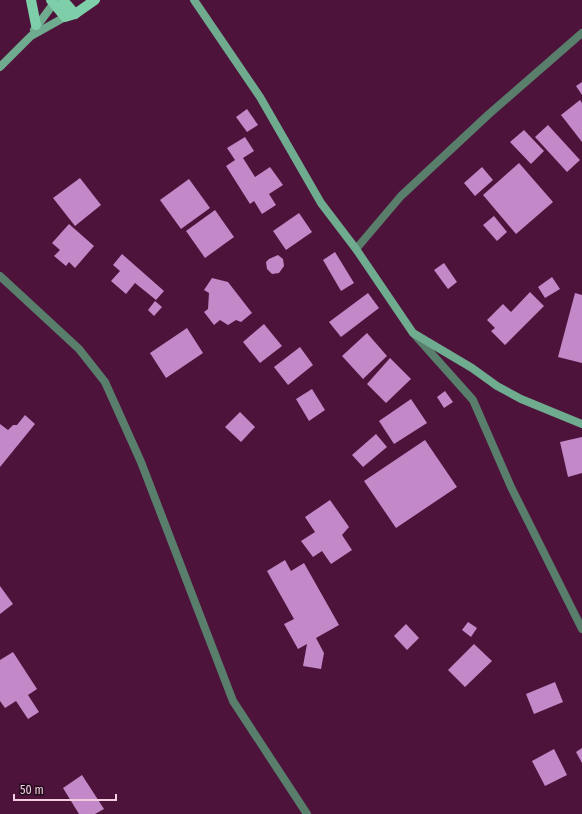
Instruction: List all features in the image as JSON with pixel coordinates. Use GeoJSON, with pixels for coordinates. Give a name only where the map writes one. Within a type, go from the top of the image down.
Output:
{"type":"FeatureCollection","features":[{"type":"Feature","properties":{"kind":"main road"},"geometry":{"type":"LineString","coordinates":[[31,0],[36,25]]}},
{"type":"Feature","properties":{"kind":"main road"},"geometry":{"type":"LineString","coordinates":[[59,1],[65,17],[75,14],[95,0]]}},
{"type":"Feature","properties":{"kind":"main road"},"geometry":{"type":"LineString","coordinates":[[59,1],[75,14]]}},
{"type":"Feature","properties":{"kind":"street"},"geometry":{"type":"LineString","coordinates":[[194,0],[260,97],[321,203],[356,249],[413,333],[473,400],[511,487],[582,629]]}},
{"type":"Feature","properties":{"kind":"street"},"geometry":{"type":"LineString","coordinates":[[32,36],[36,25],[59,1]]}},
{"type":"Feature","properties":{"kind":"street"},"geometry":{"type":"LineString","coordinates":[[0,67],[32,36],[65,17]]}},
{"type":"Feature","properties":{"kind":"street"},"geometry":{"type":"LineString","coordinates":[[356,249],[401,196],[489,114],[582,33]]}},
{"type":"Feature","properties":{"kind":"street"},"geometry":{"type":"LineString","coordinates":[[0,276],[80,349],[105,382],[141,462],[233,701],[307,814]]}},
{"type":"Feature","properties":{"kind":"street"},"geometry":{"type":"LineString","coordinates":[[413,333],[472,368],[497,386],[521,399],[582,424]]}},
{"type":"Feature","properties":{"kind":"building"},"geometry":{"type":"Polygon","coordinates":[[[582,82],[582,95],[576,86],[582,82]]]}},
{"type":"Feature","properties":{"kind":"building"},"geometry":{"type":"Polygon","coordinates":[[[580,100],[582,103],[582,142],[561,115],[580,100]]]}},
{"type":"Feature","properties":{"kind":"building"},"geometry":{"type":"Polygon","coordinates":[[[247,109],[258,125],[247,132],[236,117],[247,109]]]}},
{"type":"Feature","properties":{"kind":"building"},"geometry":{"type":"Polygon","coordinates":[[[548,125],[580,160],[567,172],[535,137],[548,125]]]}},
{"type":"Feature","properties":{"kind":"building"},"geometry":{"type":"Polygon","coordinates":[[[524,130],[544,151],[531,164],[510,142],[524,130]]]}},
{"type":"Feature","properties":{"kind":"building"},"geometry":{"type":"Polygon","coordinates":[[[245,137],[254,151],[243,158],[255,177],[270,167],[283,185],[269,194],[276,205],[262,214],[254,201],[250,204],[226,166],[235,160],[227,148],[245,137]]]}},
{"type":"Feature","properties":{"kind":"building"},"geometry":{"type":"Polygon","coordinates":[[[519,163],[553,202],[516,234],[483,195],[519,163]]]}},
{"type":"Feature","properties":{"kind":"building"},"geometry":{"type":"Polygon","coordinates":[[[482,167],[493,180],[475,196],[464,183],[482,167]]]}},
{"type":"Feature","properties":{"kind":"building"},"geometry":{"type":"Polygon","coordinates":[[[80,178],[101,205],[75,226],[53,198],[80,178]]]}},
{"type":"Feature","properties":{"kind":"building"},"geometry":{"type":"Polygon","coordinates":[[[189,179],[210,208],[181,229],[160,200],[189,179]]]}},
{"type":"Feature","properties":{"kind":"building"},"geometry":{"type":"Polygon","coordinates":[[[215,210],[234,237],[205,258],[186,231],[215,210]]]}},
{"type":"Feature","properties":{"kind":"building"},"geometry":{"type":"Polygon","coordinates":[[[299,213],[312,232],[286,250],[273,231],[299,213]]]}},
{"type":"Feature","properties":{"kind":"building"},"geometry":{"type":"Polygon","coordinates":[[[494,216],[507,232],[497,241],[483,225],[494,216]]]}},
{"type":"Feature","properties":{"kind":"building"},"geometry":{"type":"Polygon","coordinates":[[[69,224],[94,246],[75,268],[69,262],[66,266],[54,256],[60,250],[52,243],[69,224]]]}},
{"type":"Feature","properties":{"kind":"building"},"geometry":{"type":"Polygon","coordinates":[[[335,252],[354,283],[341,291],[323,260],[335,252]]]}},
{"type":"Feature","properties":{"kind":"building"},"geometry":{"type":"Polygon","coordinates":[[[122,254],[164,291],[156,300],[135,283],[126,294],[111,281],[120,271],[113,265],[122,254]]]}},
{"type":"Feature","properties":{"kind":"building"},"geometry":{"type":"Polygon","coordinates":[[[278,255],[283,259],[284,266],[279,273],[272,274],[267,269],[266,262],[278,255]]]}},
{"type":"Feature","properties":{"kind":"building"},"geometry":{"type":"Polygon","coordinates":[[[444,263],[457,282],[448,289],[434,270],[444,263]]]}},
{"type":"Feature","properties":{"kind":"building"},"geometry":{"type":"Polygon","coordinates":[[[552,277],[560,289],[545,298],[538,287],[552,277]]]}},
{"type":"Feature","properties":{"kind":"building"},"geometry":{"type":"Polygon","coordinates":[[[212,278],[228,282],[252,313],[241,322],[236,320],[228,325],[220,320],[214,325],[204,312],[208,309],[209,293],[204,290],[212,278]]]}},
{"type":"Feature","properties":{"kind":"building"},"geometry":{"type":"Polygon","coordinates":[[[530,292],[544,306],[505,345],[491,331],[495,328],[487,320],[503,304],[511,312],[530,292]]]}},
{"type":"Feature","properties":{"kind":"building"},"geometry":{"type":"Polygon","coordinates":[[[368,293],[379,308],[341,337],[329,322],[368,293]]]}},
{"type":"Feature","properties":{"kind":"building"},"geometry":{"type":"Polygon","coordinates":[[[575,293],[582,295],[582,363],[558,357],[575,293]]]}},
{"type":"Feature","properties":{"kind":"building"},"geometry":{"type":"Polygon","coordinates":[[[155,301],[162,307],[154,316],[148,310],[155,301]]]}},
{"type":"Feature","properties":{"kind":"building"},"geometry":{"type":"Polygon","coordinates":[[[264,324],[282,346],[260,363],[243,342],[264,324]]]}},
{"type":"Feature","properties":{"kind":"building"},"geometry":{"type":"Polygon","coordinates":[[[187,328],[203,353],[166,378],[150,353],[187,328]]]}},
{"type":"Feature","properties":{"kind":"building"},"geometry":{"type":"Polygon","coordinates":[[[367,333],[387,356],[363,379],[342,356],[367,333]]]}},
{"type":"Feature","properties":{"kind":"building"},"geometry":{"type":"Polygon","coordinates":[[[300,347],[313,365],[288,385],[274,367],[300,347]]]}},
{"type":"Feature","properties":{"kind":"building"},"geometry":{"type":"Polygon","coordinates":[[[390,358],[411,379],[386,403],[367,384],[390,358]]]}},
{"type":"Feature","properties":{"kind":"building"},"geometry":{"type":"Polygon","coordinates":[[[312,389],[325,410],[309,421],[296,399],[312,389]]]}},
{"type":"Feature","properties":{"kind":"building"},"geometry":{"type":"Polygon","coordinates":[[[445,391],[453,402],[444,408],[437,397],[445,391]]]}},
{"type":"Feature","properties":{"kind":"building"},"geometry":{"type":"Polygon","coordinates":[[[411,399],[427,423],[394,444],[379,421],[411,399]]]}},
{"type":"Feature","properties":{"kind":"building"},"geometry":{"type":"Polygon","coordinates":[[[240,412],[255,427],[241,442],[225,427],[240,412]]]}},
{"type":"Feature","properties":{"kind":"building"},"geometry":{"type":"Polygon","coordinates":[[[25,415],[35,424],[0,467],[0,424],[8,430],[13,425],[17,425],[25,415]]]}},
{"type":"Feature","properties":{"kind":"building"},"geometry":{"type":"Polygon","coordinates":[[[376,434],[387,447],[363,467],[352,455],[376,434]]]}},
{"type":"Feature","properties":{"kind":"building"},"geometry":{"type":"Polygon","coordinates":[[[582,437],[582,473],[568,477],[560,442],[582,437]]]}},
{"type":"Feature","properties":{"kind":"building"},"geometry":{"type":"Polygon","coordinates":[[[425,440],[457,487],[396,528],[364,481],[425,440]]]}},
{"type":"Feature","properties":{"kind":"building"},"geometry":{"type":"Polygon","coordinates":[[[330,500],[349,527],[342,535],[352,550],[331,564],[322,551],[313,557],[301,541],[315,532],[305,517],[330,500]]]}},
{"type":"Feature","properties":{"kind":"building"},"geometry":{"type":"Polygon","coordinates":[[[285,560],[291,571],[304,563],[339,625],[316,638],[324,653],[321,669],[303,666],[307,644],[298,649],[284,624],[294,619],[267,571],[285,560]]]}},
{"type":"Feature","properties":{"kind":"building"},"geometry":{"type":"Polygon","coordinates":[[[0,586],[13,604],[0,614],[0,586]]]}},
{"type":"Feature","properties":{"kind":"building"},"geometry":{"type":"Polygon","coordinates":[[[468,622],[477,628],[471,637],[462,630],[468,622]]]}},
{"type":"Feature","properties":{"kind":"building"},"geometry":{"type":"Polygon","coordinates":[[[406,624],[419,638],[407,650],[394,636],[406,624]]]}},
{"type":"Feature","properties":{"kind":"building"},"geometry":{"type":"Polygon","coordinates":[[[474,644],[492,661],[465,687],[448,670],[474,644]]]}},
{"type":"Feature","properties":{"kind":"building"},"geometry":{"type":"Polygon","coordinates":[[[13,652],[37,689],[28,695],[39,712],[28,719],[16,701],[5,708],[0,701],[0,660],[13,652]]]}},
{"type":"Feature","properties":{"kind":"building"},"geometry":{"type":"Polygon","coordinates":[[[555,682],[563,702],[534,714],[526,694],[555,682]]]}},
{"type":"Feature","properties":{"kind":"building"},"geometry":{"type":"Polygon","coordinates":[[[582,748],[582,763],[576,752],[582,748]]]}},
{"type":"Feature","properties":{"kind":"building"},"geometry":{"type":"Polygon","coordinates":[[[554,749],[567,775],[545,786],[532,761],[554,749]]]}},
{"type":"Feature","properties":{"kind":"building"},"geometry":{"type":"Polygon","coordinates":[[[82,775],[104,809],[95,814],[79,814],[63,788],[82,775]]]}}]}
